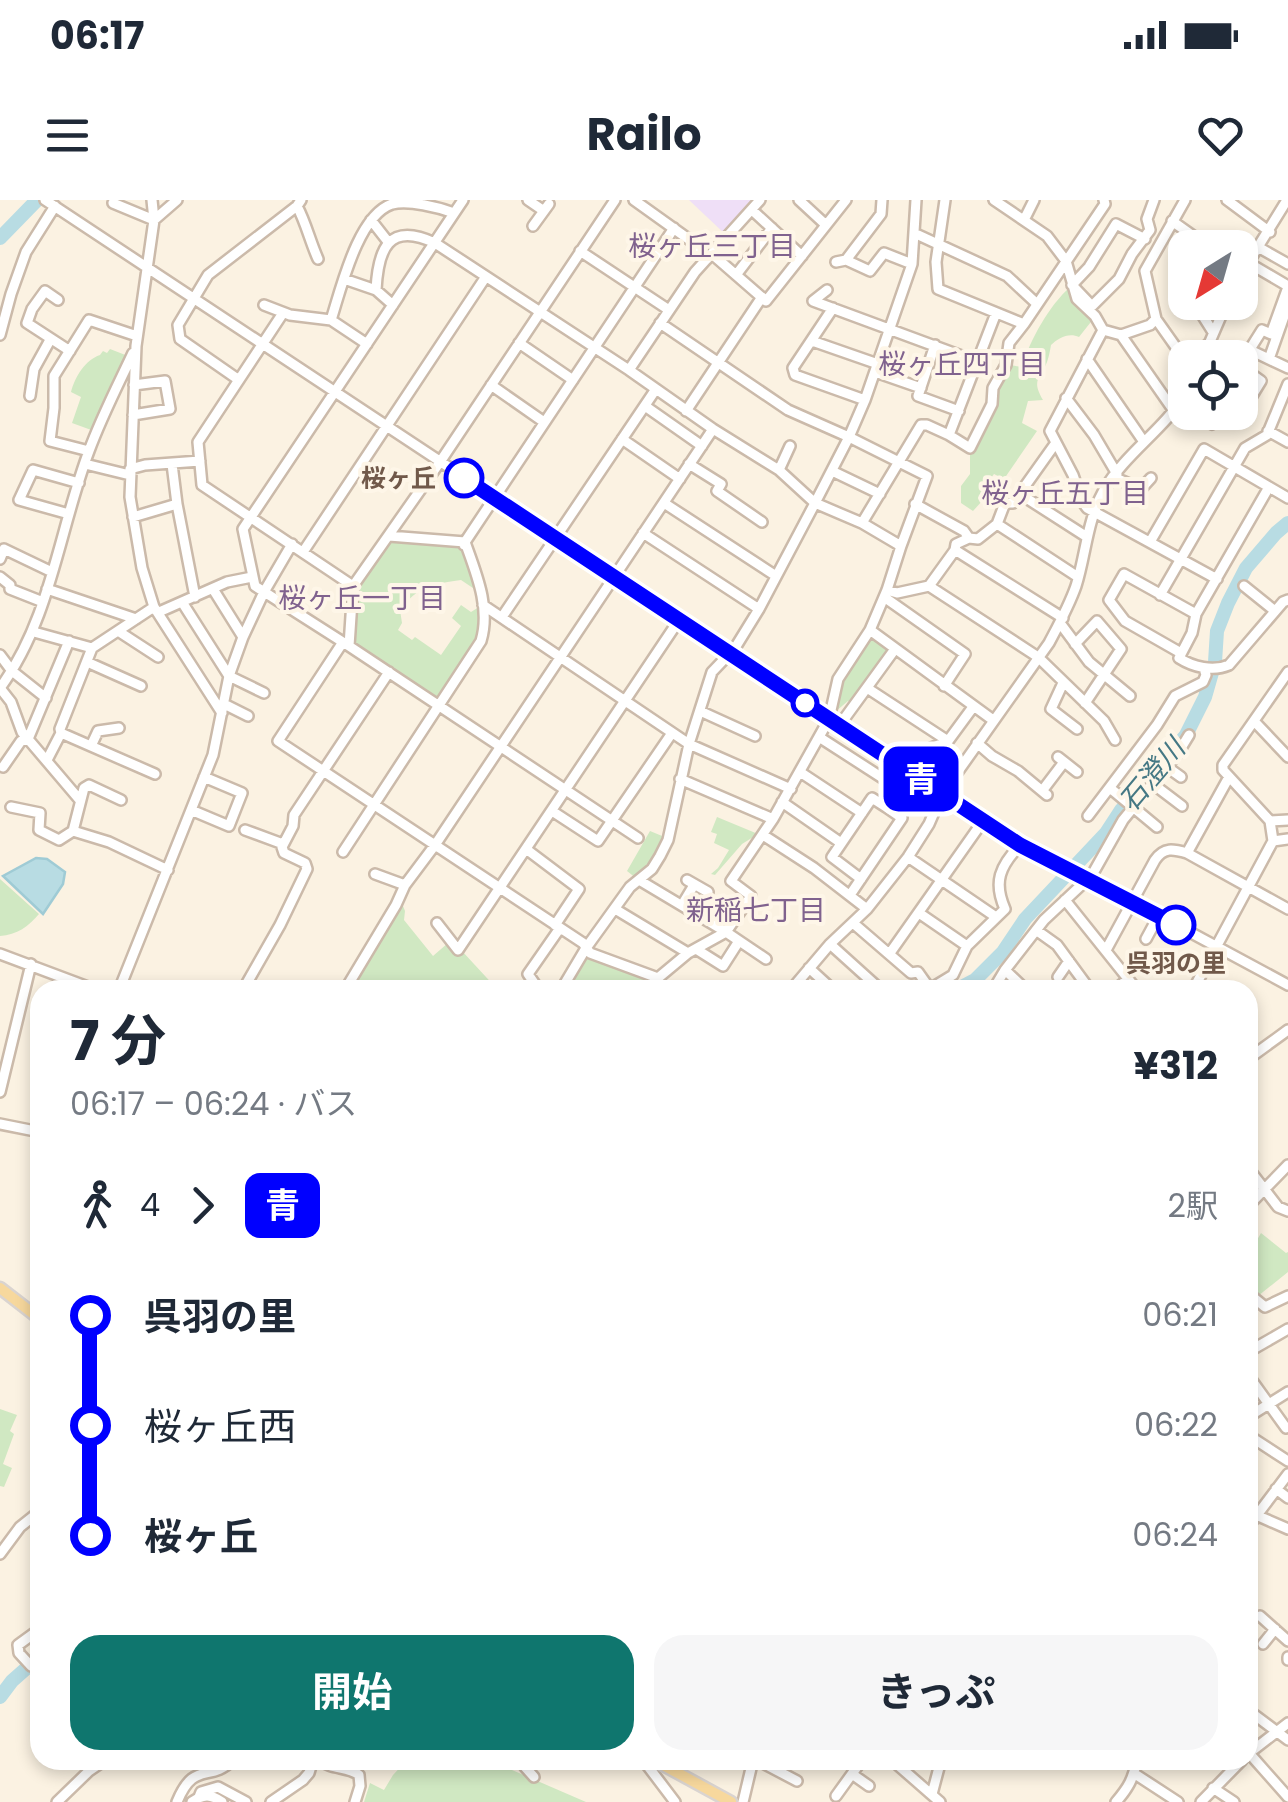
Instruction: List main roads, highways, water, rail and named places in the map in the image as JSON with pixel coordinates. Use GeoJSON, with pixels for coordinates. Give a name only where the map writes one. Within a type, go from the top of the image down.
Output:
{"type":"FeatureCollection","features":[{"type":"Feature","properties":{"kind":"main road"},"geometry":{"type":"LineString","coordinates":[[0,1288],[30,1310]]}},
{"type":"Feature","properties":{"kind":"main road"},"geometry":{"type":"LineString","coordinates":[[669,1770],[730,1802]]}},
{"type":"Feature","properties":{"kind":"water"},"geometry":{"type":"Polygon","coordinates":[[[36,858],[47,859],[65,872],[63,884],[43,914],[3,876],[36,858]]]}},
{"type":"Feature","properties":{"kind":"waterway"},"geometry":{"type":"LineString","coordinates":[[0,238],[37,200]]}},
{"type":"Feature","properties":{"kind":"waterway","name":"石澄川"},"geometry":{"type":"LineString","coordinates":[[975,980],[1003,952],[1025,919],[1106,833],[1186,735],[1205,697],[1215,662],[1217,631],[1228,603],[1246,568],[1288,523]]}},
{"type":"Feature","properties":{"kind":"waterway","name":"石澄川"},"geometry":{"type":"LineString","coordinates":[[0,1697],[30,1665]]}},
{"type":"Feature","properties":{"kind":"place","name":"桜ヶ丘"},"geometry":{"type":"Point","coordinates":[464,478]}},
{"type":"Feature","properties":{"kind":"place","name":"呉羽の里"},"geometry":{"type":"Point","coordinates":[1176,925]}},
{"type":"Feature","properties":{"kind":"district","name":"桜ヶ丘三丁目"},"geometry":{"type":"Point","coordinates":[712,246]}},
{"type":"Feature","properties":{"kind":"district","name":"桜ヶ丘四丁目"},"geometry":{"type":"Point","coordinates":[962,364]}},
{"type":"Feature","properties":{"kind":"district","name":"桜ヶ丘五丁目"},"geometry":{"type":"Point","coordinates":[1065,493]}},
{"type":"Feature","properties":{"kind":"district","name":"桜ヶ丘一丁目"},"geometry":{"type":"Point","coordinates":[362,598]}},
{"type":"Feature","properties":{"kind":"district","name":"新稲七丁目"},"geometry":{"type":"Point","coordinates":[756,910]}}]}
